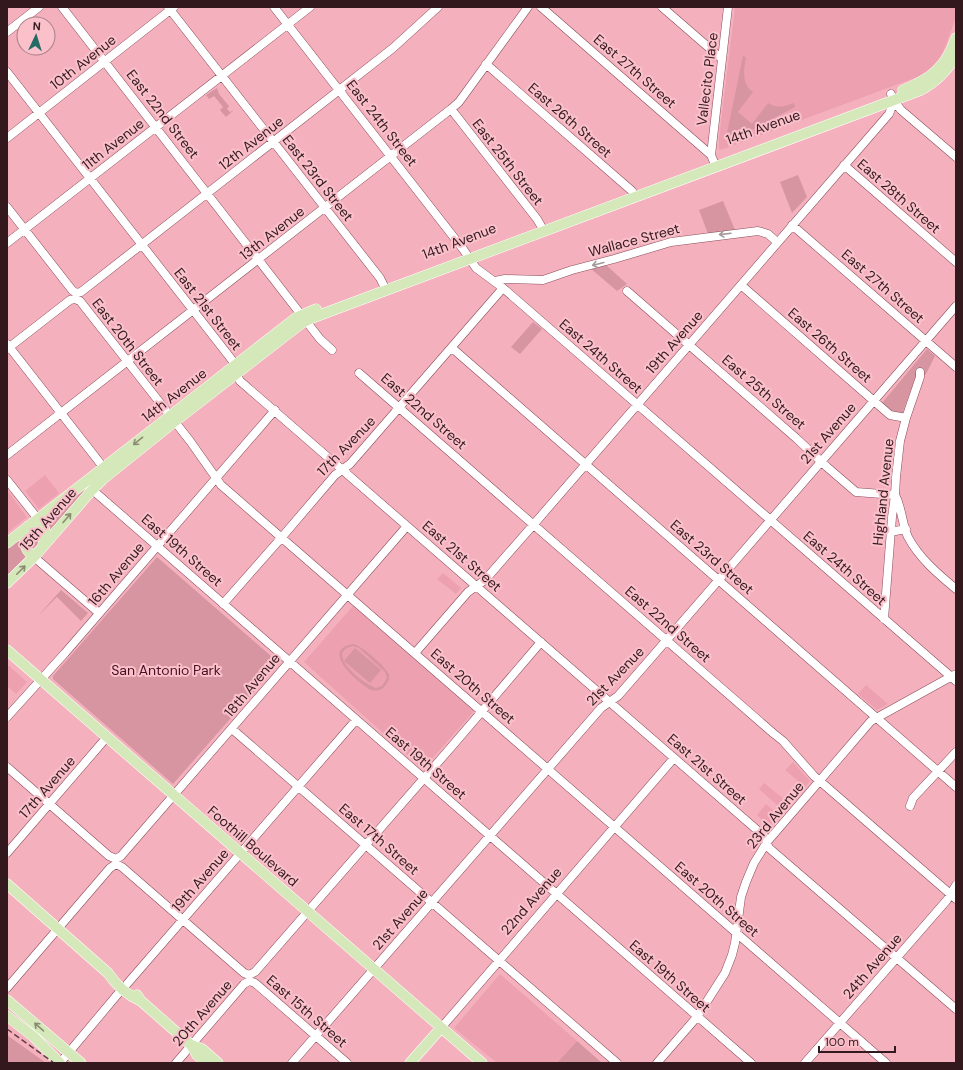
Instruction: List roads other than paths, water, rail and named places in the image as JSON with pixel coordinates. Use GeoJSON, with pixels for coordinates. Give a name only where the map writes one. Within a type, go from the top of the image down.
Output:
{"type":"FeatureCollection","features":[{"type":"Feature","properties":{"kind":"main road","name":"14th Avenue"},"geometry":{"type":"LineString","coordinates":[[7,543],[85,482],[106,471],[236,369],[297,317],[304,317],[634,194],[713,161],[892,97],[934,74],[947,59],[955,53],[956,38]]}},
{"type":"Feature","properties":{"kind":"main road","name":"14th Avenue"},"geometry":{"type":"LineString","coordinates":[[92,490],[106,471]]}},
{"type":"Feature","properties":{"kind":"main road","name":"15th Avenue"},"geometry":{"type":"LineString","coordinates":[[7,583],[34,557],[92,490]]}},
{"type":"Feature","properties":{"kind":"main road"},"geometry":{"type":"LineString","coordinates":[[38,518],[45,527],[43,547]]}},
{"type":"Feature","properties":{"kind":"main road"},"geometry":{"type":"LineString","coordinates":[[28,526],[24,542],[27,550],[34,557]]}},
{"type":"Feature","properties":{"kind":"main road","name":"Foothill Boulevard"},"geometry":{"type":"LineString","coordinates":[[7,650],[482,1063]]}},
{"type":"Feature","properties":{"kind":"main road"},"geometry":{"type":"LineString","coordinates":[[7,884],[108,973],[114,982],[136,992],[140,1001],[191,1045],[197,1055],[206,1063]]}},
{"type":"Feature","properties":{"kind":"main road"},"geometry":{"type":"LineString","coordinates":[[7,1000],[80,1063]]}},
{"type":"Feature","properties":{"kind":"main road"},"geometry":{"type":"LineString","coordinates":[[7,1016],[34,1038],[60,1063]]}},
{"type":"Feature","properties":{"kind":"main road","name":"22nd Avenue"},"geometry":{"type":"LineString","coordinates":[[410,1063],[441,1028]]}},
{"type":"Feature","properties":{"kind":"main road"},"geometry":{"type":"LineString","coordinates":[[191,1045],[202,1049],[218,1063]]}},
{"type":"Feature","properties":{"kind":"street"},"geometry":{"type":"LineString","coordinates":[[7,32],[39,7]]}},
{"type":"Feature","properties":{"kind":"street","name":"East 22nd Street"},"geometry":{"type":"LineString","coordinates":[[62,7],[320,339],[332,350]]}},
{"type":"Feature","properties":{"kind":"street","name":"East 24th Street"},"geometry":{"type":"LineString","coordinates":[[274,7],[476,268],[495,281],[770,520],[954,677]]}},
{"type":"Feature","properties":{"kind":"street","name":"11th Avenue"},"geometry":{"type":"LineString","coordinates":[[7,243],[310,7]]}},
{"type":"Feature","properties":{"kind":"street","name":"12th Avenue"},"geometry":{"type":"LineString","coordinates":[[8,347],[208,194],[399,44],[438,7]]}},
{"type":"Feature","properties":{"kind":"street","name":"13th Avenue"},"geometry":{"type":"LineString","coordinates":[[7,456],[451,109],[459,102],[528,7]]}},
{"type":"Feature","properties":{"kind":"street","name":"East 27th Street"},"geometry":{"type":"LineString","coordinates":[[541,7],[713,161]]}},
{"type":"Feature","properties":{"kind":"street"},"geometry":{"type":"LineString","coordinates":[[662,7],[722,59]]}},
{"type":"Feature","properties":{"kind":"street","name":"Vallecito Place"},"geometry":{"type":"LineString","coordinates":[[713,161],[728,7]]}},
{"type":"Feature","properties":{"kind":"street","name":"10th Avenue"},"geometry":{"type":"LineString","coordinates":[[7,138],[105,62],[171,8]]}},
{"type":"Feature","properties":{"kind":"street","name":"East 23rd Street"},"geometry":{"type":"LineString","coordinates":[[171,8],[385,287]]}},
{"type":"Feature","properties":{"kind":"street","name":"East 26th Street"},"geometry":{"type":"LineString","coordinates":[[486,64],[634,194]]}},
{"type":"Feature","properties":{"kind":"street","name":"East 21st Street"},"geometry":{"type":"LineString","coordinates":[[7,72],[193,311],[236,369],[240,381],[764,836],[769,848],[956,1009]]}},
{"type":"Feature","properties":{"kind":"street"},"geometry":{"type":"LineString","coordinates":[[892,97],[901,110],[956,157]]}},
{"type":"Feature","properties":{"kind":"street","name":"19th Avenue"},"geometry":{"type":"LineString","coordinates":[[415,653],[468,592],[484,580],[534,524],[889,114],[892,97]]}},
{"type":"Feature","properties":{"kind":"street","name":"East 25th Street"},"geometry":{"type":"LineString","coordinates":[[451,109],[543,228]]}},
{"type":"Feature","properties":{"kind":"street","name":"East 28th Street"},"geometry":{"type":"LineString","coordinates":[[844,165],[956,262]]}},
{"type":"Feature","properties":{"kind":"street","name":"East 20th Street"},"geometry":{"type":"LineString","coordinates":[[7,208],[217,477],[221,485],[886,1063]]}},
{"type":"Feature","properties":{"kind":"street","name":"East 27th Street"},"geometry":{"type":"LineString","coordinates":[[792,225],[956,367]]}},
{"type":"Feature","properties":{"kind":"street","name":"Wallace Street"},"geometry":{"type":"LineString","coordinates":[[495,281],[505,279],[543,280],[572,270],[671,242],[748,231],[763,232],[778,242]]}},
{"type":"Feature","properties":{"kind":"street","name":"East 26th Street"},"geometry":{"type":"LineString","coordinates":[[741,285],[890,415],[906,418]]}},
{"type":"Feature","properties":{"kind":"street","name":"17th Avenue"},"geometry":{"type":"LineString","coordinates":[[223,604],[282,538],[335,475],[350,464],[503,288]]}},
{"type":"Feature","properties":{"kind":"street","name":"East 25th Street"},"geometry":{"type":"LineString","coordinates":[[627,291],[856,492],[895,495]]}},
{"type":"Feature","properties":{"kind":"street","name":"21st Avenue"},"geometry":{"type":"LineString","coordinates":[[292,1063],[601,708],[618,696],[956,306]]}},
{"type":"Feature","properties":{"kind":"street"},"geometry":{"type":"LineString","coordinates":[[8,347],[106,471]]}},
{"type":"Feature","properties":{"kind":"street","name":"East 23rd Street"},"geometry":{"type":"LineString","coordinates":[[452,348],[956,787]]}},
{"type":"Feature","properties":{"kind":"street","name":"Highland Avenue"},"geometry":{"type":"LineString","coordinates":[[884,618],[890,532],[898,456],[906,418],[920,372]]}},
{"type":"Feature","properties":{"kind":"street","name":"East 22nd Street"},"geometry":{"type":"LineString","coordinates":[[359,373],[783,741],[814,776],[953,897]]}},
{"type":"Feature","properties":{"kind":"street","name":"16th Avenue"},"geometry":{"type":"LineString","coordinates":[[7,717],[275,410]]}},
{"type":"Feature","properties":{"kind":"street"},"geometry":{"type":"LineString","coordinates":[[7,480],[38,518]]}},
{"type":"Feature","properties":{"kind":"street","name":"East 19th Street"},"geometry":{"type":"LineString","coordinates":[[85,482],[92,490],[156,546],[751,1063]]}},
{"type":"Feature","properties":{"kind":"street"},"geometry":{"type":"LineString","coordinates":[[895,495],[908,536],[923,559],[956,589]]}},
{"type":"Feature","properties":{"kind":"street","name":"18th Avenue"},"geometry":{"type":"LineString","coordinates":[[7,988],[407,526]]}},
{"type":"Feature","properties":{"kind":"street"},"geometry":{"type":"LineString","coordinates":[[890,532],[906,529]]}},
{"type":"Feature","properties":{"kind":"street"},"geometry":{"type":"LineString","coordinates":[[34,557],[99,613]]}},
{"type":"Feature","properties":{"kind":"street","name":"20th Avenue"},"geometry":{"type":"LineString","coordinates":[[176,1063],[482,712],[541,642]]}},
{"type":"Feature","properties":{"kind":"street","name":"23rd Avenue"},"geometry":{"type":"LineString","coordinates":[[657,1063],[697,1016],[725,973],[732,955],[737,933],[741,897],[754,863],[767,842],[869,723],[954,677]]}},
{"type":"Feature","properties":{"kind":"street","name":"19th Avenue"},"geometry":{"type":"LineString","coordinates":[[60,1063],[356,720]]}},
{"type":"Feature","properties":{"kind":"street","name":"East 17th Street"},"geometry":{"type":"LineString","coordinates":[[232,729],[618,1063]]}},
{"type":"Feature","properties":{"kind":"street","name":"17th Avenue"},"geometry":{"type":"LineString","coordinates":[[7,854],[107,737]]}},
{"type":"Feature","properties":{"kind":"street"},"geometry":{"type":"LineString","coordinates":[[910,806],[913,798],[956,752]]}},
{"type":"Feature","properties":{"kind":"street","name":"22nd Avenue"},"geometry":{"type":"LineString","coordinates":[[441,1028],[498,960],[674,758]]}},
{"type":"Feature","properties":{"kind":"street","name":"East 15th Street"},"geometry":{"type":"LineString","coordinates":[[7,767],[347,1063]]}},
{"type":"Feature","properties":{"kind":"street","name":"24th Avenue"},"geometry":{"type":"LineString","coordinates":[[805,1063],[947,900],[953,897],[956,885]]}},
{"type":"Feature","properties":{"kind":"railway"},"geometry":{"type":"LineString","coordinates":[[7,1029],[54,1063]]}},
{"type":"Feature","properties":{"kind":"park label","name":"San Antonio Park"},"geometry":{"type":"Point","coordinates":[166,670]}}]}
